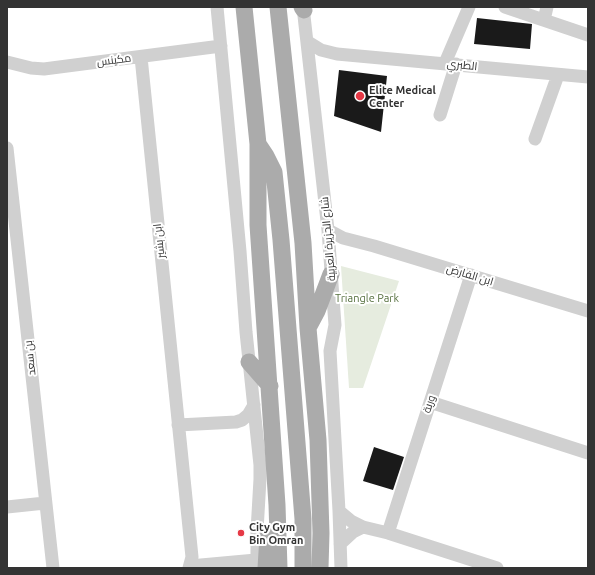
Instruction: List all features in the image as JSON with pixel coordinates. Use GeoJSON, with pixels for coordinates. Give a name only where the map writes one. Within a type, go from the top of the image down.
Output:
{"type":"FeatureCollection","features":[{"type":"Feature","properties":{"kind":"main road"},"geometry":{"type":"LineString","coordinates":[[244,7],[258,144],[258,225],[270,386],[279,568]]}},
{"type":"Feature","properties":{"kind":"main road"},"geometry":{"type":"LineString","coordinates":[[278,7],[303,243],[308,328],[318,440],[321,532],[320,568]]}},
{"type":"Feature","properties":{"kind":"main road"},"geometry":{"type":"LineString","coordinates":[[258,144],[274,172],[281,232],[303,519],[303,568]]}},
{"type":"Feature","properties":{"kind":"main road"},"geometry":{"type":"LineString","coordinates":[[308,328],[317,311],[331,274]]}},
{"type":"Feature","properties":{"kind":"main road"},"geometry":{"type":"LineString","coordinates":[[249,362],[270,386]]}},
{"type":"Feature","properties":{"kind":"main road"},"geometry":{"type":"LineString","coordinates":[[320,490],[328,502],[329,508],[331,568]]}},
{"type":"Feature","properties":{"kind":"main road"},"geometry":{"type":"LineString","coordinates":[[260,565],[270,513],[276,493]]}},
{"type":"Feature","properties":{"kind":"street"},"geometry":{"type":"LineString","coordinates":[[190,567],[260,565],[260,479],[217,7]]}},
{"type":"Feature","properties":{"kind":"street"},"geometry":{"type":"LineString","coordinates":[[440,115],[450,64],[469,7]]}},
{"type":"Feature","properties":{"kind":"street"},"geometry":{"type":"LineString","coordinates":[[504,7],[588,35]]}},
{"type":"Feature","properties":{"kind":"street"},"geometry":{"type":"LineString","coordinates":[[544,20],[548,7]]}},
{"type":"Feature","properties":{"kind":"street","name":"شارع الجزيرة العربية"},"geometry":{"type":"LineString","coordinates":[[303,8],[328,230],[335,325],[330,351],[339,511],[340,568]]}},
{"type":"Feature","properties":{"kind":"street","name":"الطبري"},"geometry":{"type":"LineString","coordinates":[[308,42],[321,50],[337,54],[588,77]]}},
{"type":"Feature","properties":{"kind":"street","name":"مكينس"},"geometry":{"type":"LineString","coordinates":[[7,62],[31,68],[44,69],[221,46]]}},
{"type":"Feature","properties":{"kind":"street","name":"الطبري"},"geometry":{"type":"LineString","coordinates":[[310,67],[322,58],[337,54]]}},
{"type":"Feature","properties":{"kind":"street","name":"ابن بشير"},"geometry":{"type":"LineString","coordinates":[[141,57],[192,557],[190,567]]}},
{"type":"Feature","properties":{"kind":"street"},"geometry":{"type":"LineString","coordinates":[[535,139],[558,75]]}},
{"type":"Feature","properties":{"kind":"street","name":"بن سعد"},"geometry":{"type":"LineString","coordinates":[[7,148],[12,232],[53,568]]}},
{"type":"Feature","properties":{"kind":"street","name":"ابن الفارض"},"geometry":{"type":"LineString","coordinates":[[328,230],[351,240],[588,311]]}},
{"type":"Feature","properties":{"kind":"street"},"geometry":{"type":"LineString","coordinates":[[330,254],[339,245],[351,240]]}},
{"type":"Feature","properties":{"kind":"street","name":"وربة"},"geometry":{"type":"LineString","coordinates":[[388,533],[471,275]]}},
{"type":"Feature","properties":{"kind":"street"},"geometry":{"type":"LineString","coordinates":[[430,402],[588,453]]}},
{"type":"Feature","properties":{"kind":"street"},"geometry":{"type":"LineString","coordinates":[[178,425],[236,422],[242,420],[248,415],[254,405]]}},
{"type":"Feature","properties":{"kind":"street"},"geometry":{"type":"LineString","coordinates":[[7,507],[45,503]]}},
{"type":"Feature","properties":{"kind":"street"},"geometry":{"type":"LineString","coordinates":[[339,511],[350,521],[363,527],[388,533],[497,568]]}},
{"type":"Feature","properties":{"kind":"street"},"geometry":{"type":"LineString","coordinates":[[340,544],[353,532],[363,527]]}},
{"type":"Feature","properties":{"kind":"green space","name":"Triangle Park"},"geometry":{"type":"Polygon","coordinates":[[[341,266],[399,281],[363,388],[349,388],[341,266]]]}},
{"type":"Feature","properties":{"kind":"building"},"geometry":{"type":"Polygon","coordinates":[[[477,18],[532,24],[530,49],[474,44],[477,18]]]}},
{"type":"Feature","properties":{"kind":"building","name":"Elite Medical Center"},"geometry":{"type":"Polygon","coordinates":[[[339,70],[387,76],[381,132],[334,116],[339,70]]]}},
{"type":"Feature","properties":{"kind":"building"},"geometry":{"type":"Polygon","coordinates":[[[374,447],[404,457],[393,490],[363,481],[374,447]]]}},
{"type":"Feature","properties":{"kind":"place","name":"Elite Medical Center"},"geometry":{"type":"Point","coordinates":[360,96]}},
{"type":"Feature","properties":{"kind":"place","name":"City Gym Bin Omran"},"geometry":{"type":"Point","coordinates":[241,533]}}]}
